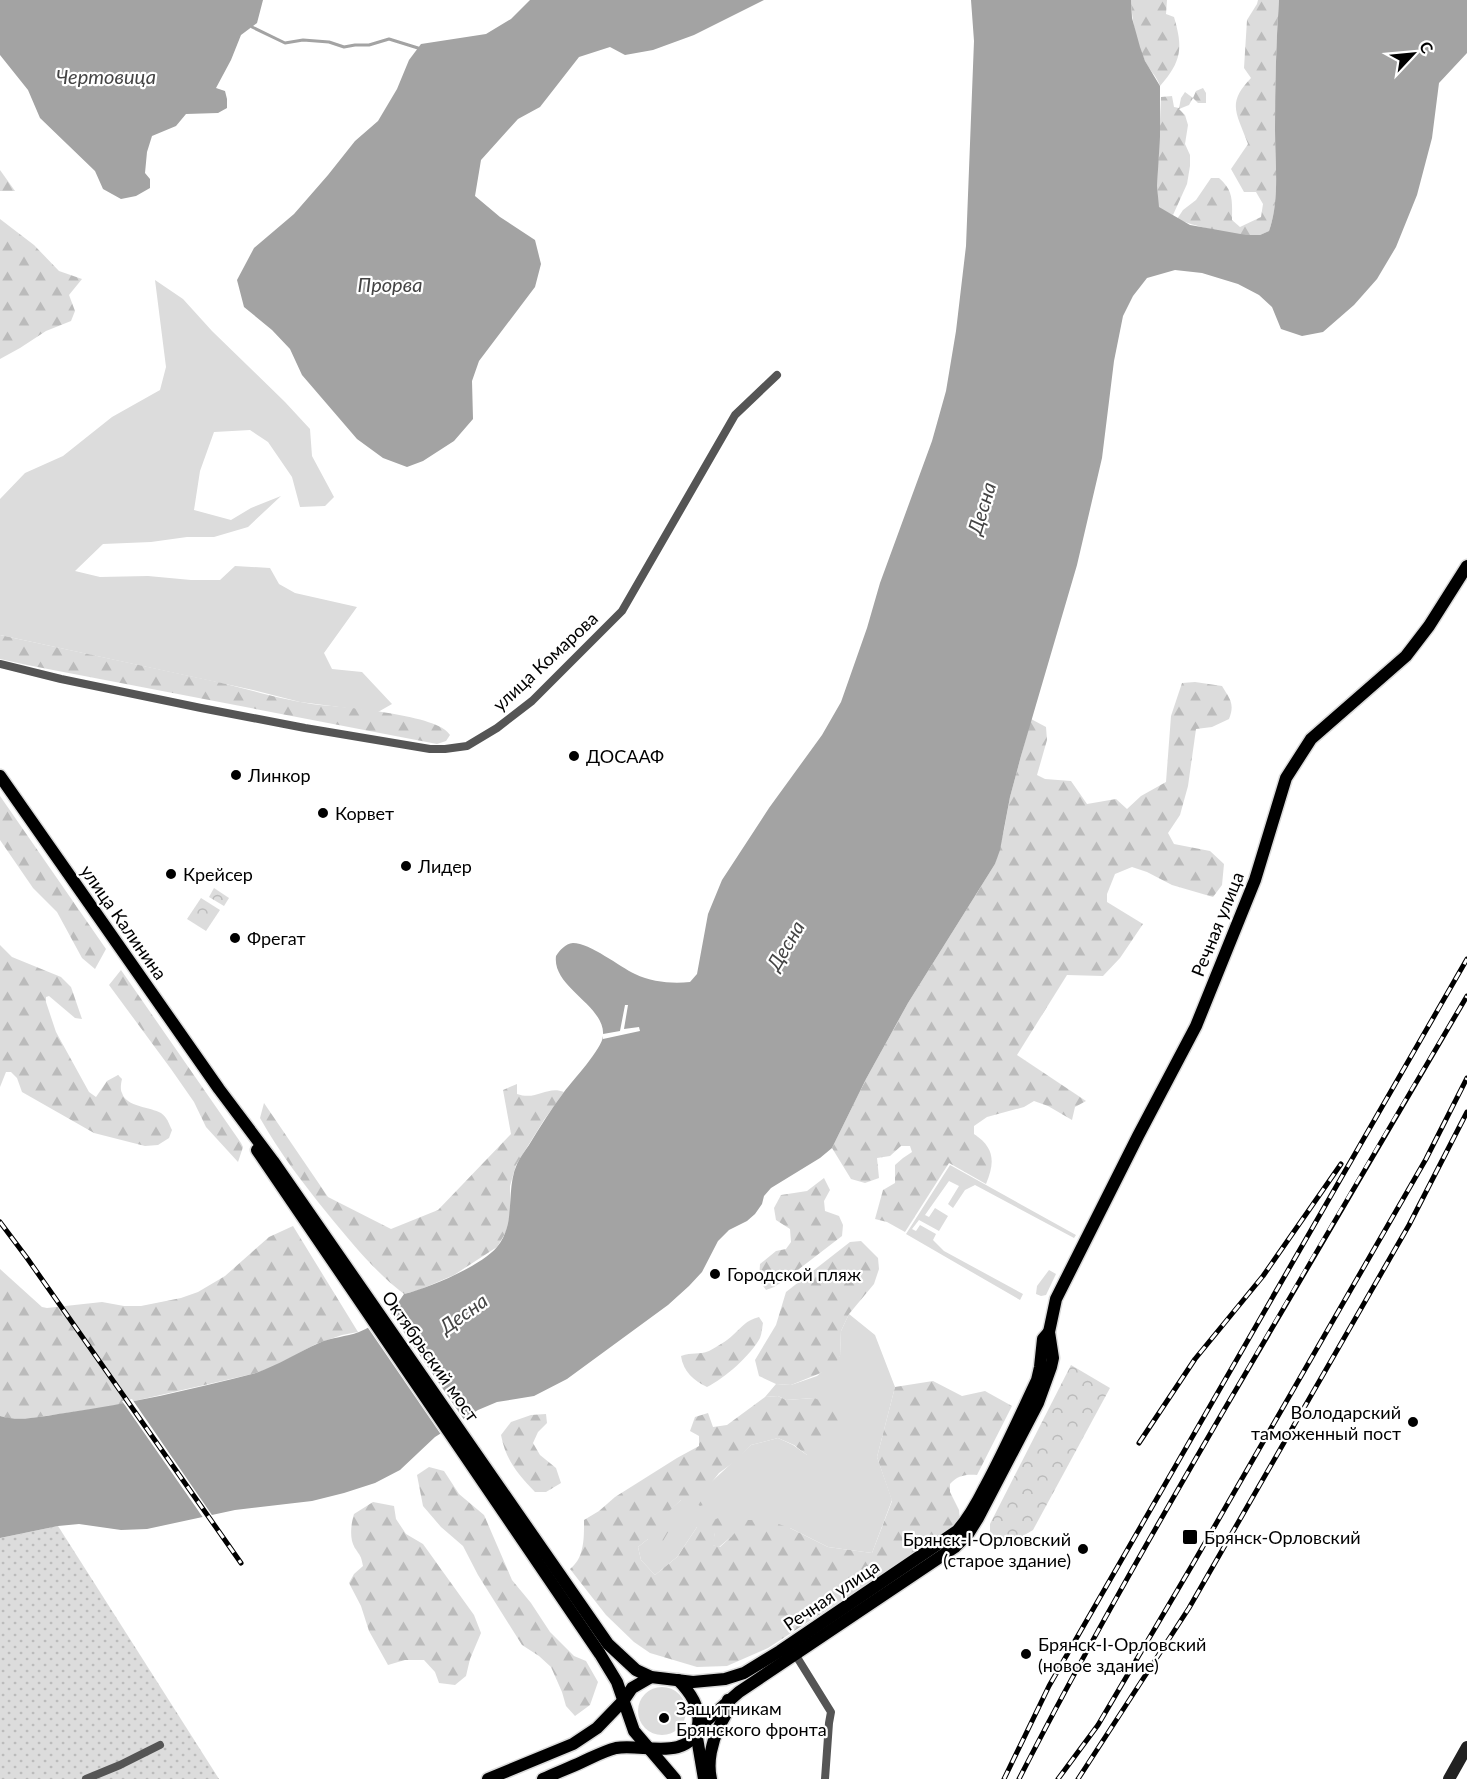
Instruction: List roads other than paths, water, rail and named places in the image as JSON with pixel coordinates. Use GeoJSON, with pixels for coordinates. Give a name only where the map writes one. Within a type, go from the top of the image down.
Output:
{"type":"FeatureCollection","features":[{"type":"Feature","properties":{"kind":"main road","name":"Речная улица"},"geometry":{"type":"LineString","coordinates":[[696,1730],[728,1700],[955,1547],[968,1534],[994,1490],[1038,1403],[1053,1358],[1049,1332],[1056,1299],[1196,1026],[1255,880],[1289,772],[1304,748],[1318,732],[1406,656],[1429,626],[1467,566]]}},
{"type":"Feature","properties":{"kind":"main road","name":"улица Калинина"},"geometry":{"type":"LineString","coordinates":[[0,776],[270,1163]]}},
{"type":"Feature","properties":{"kind":"main road","name":"Октябрьский мост"},"geometry":{"type":"LineString","coordinates":[[270,1163],[553,1575]]}},
{"type":"Feature","properties":{"kind":"main road","name":"Речная улица"},"geometry":{"type":"LineString","coordinates":[[678,1680],[709,1681],[744,1673],[804,1636],[957,1531],[975,1507],[1036,1380],[1043,1339],[1049,1332]]}},
{"type":"Feature","properties":{"kind":"main road"},"geometry":{"type":"LineString","coordinates":[[543,1779],[604,1752],[619,1748],[670,1749],[681,1747],[690,1741],[699,1719],[697,1708],[687,1689],[678,1680],[651,1677],[636,1670],[608,1644],[553,1575]]}},
{"type":"Feature","properties":{"kind":"main road"},"geometry":{"type":"LineString","coordinates":[[553,1575],[618,1682],[634,1731],[675,1779]]}},
{"type":"Feature","properties":{"kind":"main road"},"geometry":{"type":"LineString","coordinates":[[488,1779],[573,1744],[597,1728],[624,1700],[632,1688],[651,1677]]}},
{"type":"Feature","properties":{"kind":"main road"},"geometry":{"type":"LineString","coordinates":[[711,1779],[709,1767],[712,1750],[719,1727],[728,1709],[728,1700]]}},
{"type":"Feature","properties":{"kind":"main road"},"geometry":{"type":"LineString","coordinates":[[696,1730],[704,1779]]}},
{"type":"Feature","properties":{"kind":"main road"},"geometry":{"type":"LineString","coordinates":[[1449,1779],[1467,1747]]}},
{"type":"Feature","properties":{"kind":"street","name":"улица Комарова"},"geometry":{"type":"LineString","coordinates":[[0,664],[61,679],[305,728],[423,748],[445,749],[467,746],[497,728],[532,701],[622,611],[735,415],[777,375]]}},
{"type":"Feature","properties":{"kind":"street"},"geometry":{"type":"LineString","coordinates":[[795,1654],[831,1712],[825,1779]]}},
{"type":"Feature","properties":{"kind":"street"},"geometry":{"type":"LineString","coordinates":[[86,1779],[160,1745]]}},
{"type":"Feature","properties":{"kind":"water","name":"Чертовица"},"geometry":{"type":"Polygon","coordinates":[[[0,0],[263,0],[257,23],[241,35],[216,88],[225,91],[227,108],[218,113],[186,114],[176,126],[152,136],[147,152],[145,173],[150,179],[150,188],[136,196],[121,199],[103,189],[95,171],[40,118],[28,90],[0,55],[0,0]]]}},
{"type":"Feature","properties":{"kind":"water","name":"Прорва"},"geometry":{"type":"Polygon","coordinates":[[[530,0],[764,0],[694,35],[653,50],[625,55],[610,47],[579,57],[540,107],[518,119],[481,160],[475,196],[500,217],[535,240],[541,264],[535,287],[479,361],[472,381],[473,419],[454,441],[423,461],[407,467],[383,458],[357,439],[302,375],[290,349],[272,330],[244,307],[237,280],[254,248],[294,214],[355,141],[378,121],[397,89],[409,60],[421,44],[486,34],[511,19],[530,0]]]}},
{"type":"Feature","properties":{"kind":"water","name":"Десна"},"geometry":{"type":"Polygon","coordinates":[[[971,0],[1131,0],[1132,18],[1140,47],[1145,61],[1160,86],[1157,186],[1159,207],[1190,225],[1246,235],[1260,235],[1269,231],[1275,207],[1275,81],[1279,0],[1467,0],[1467,53],[1439,83],[1432,138],[1417,195],[1396,247],[1377,279],[1354,305],[1323,332],[1302,336],[1281,329],[1272,307],[1259,295],[1238,284],[1202,273],[1175,270],[1147,278],[1133,296],[1123,316],[1114,361],[1102,458],[1077,565],[1021,756],[1000,850],[995,864],[908,1003],[866,1079],[832,1148],[771,1188],[755,1214],[729,1230],[718,1241],[702,1272],[668,1305],[567,1379],[534,1396],[497,1402],[478,1410],[435,1437],[400,1470],[375,1483],[312,1501],[235,1510],[147,1529],[121,1530],[79,1524],[0,1538],[0,1416],[32,1418],[89,1409],[161,1396],[256,1373],[324,1341],[366,1329],[385,1316],[404,1294],[454,1275],[479,1262],[497,1247],[507,1228],[512,1185],[518,1161],[564,1092],[593,1056],[603,1036],[602,1025],[596,1015],[562,978],[557,967],[556,956],[563,948],[573,943],[580,944],[635,974],[655,981],[690,982],[697,974],[708,914],[722,880],[769,808],[822,735],[841,702],[880,583],[932,441],[946,391],[966,246],[974,41],[971,0]]]}},
{"type":"Feature","properties":{"kind":"waterway"},"geometry":{"type":"LineString","coordinates":[[252,27],[285,43],[303,40],[329,42],[344,47],[369,45],[389,39],[418,48]]}},
{"type":"Feature","properties":{"kind":"railway"},"geometry":{"type":"LineString","coordinates":[[1004,1779],[1049,1686],[1467,959]]}},
{"type":"Feature","properties":{"kind":"railway"},"geometry":{"type":"LineString","coordinates":[[1019,1779],[1093,1639],[1171,1502],[1467,996]]}},
{"type":"Feature","properties":{"kind":"railway"},"geometry":{"type":"LineString","coordinates":[[1058,1779],[1098,1725],[1194,1562],[1426,1159],[1467,1078]]}},
{"type":"Feature","properties":{"kind":"railway"},"geometry":{"type":"LineString","coordinates":[[1078,1779],[1189,1608],[1409,1225],[1467,1112]]}},
{"type":"Feature","properties":{"kind":"railway"},"geometry":{"type":"LineString","coordinates":[[1139,1443],[1195,1359],[1263,1276],[1341,1164]]}},
{"type":"Feature","properties":{"kind":"railway"},"geometry":{"type":"LineString","coordinates":[[0,1222],[241,1563]]}},
{"type":"Feature","properties":{"kind":"place","name":"ДОСААФ"},"geometry":{"type":"Point","coordinates":[574,756]}},
{"type":"Feature","properties":{"kind":"place","name":"Линкор"},"geometry":{"type":"Point","coordinates":[236,775]}},
{"type":"Feature","properties":{"kind":"place","name":"Корвет"},"geometry":{"type":"Point","coordinates":[323,813]}},
{"type":"Feature","properties":{"kind":"place","name":"Лидер"},"geometry":{"type":"Point","coordinates":[406,866]}},
{"type":"Feature","properties":{"kind":"place","name":"Крейсер"},"geometry":{"type":"Point","coordinates":[171,874]}},
{"type":"Feature","properties":{"kind":"place","name":"Фрегат"},"geometry":{"type":"Point","coordinates":[235,938]}},
{"type":"Feature","properties":{"kind":"place","name":"Городской пляж"},"geometry":{"type":"Point","coordinates":[715,1274]}},
{"type":"Feature","properties":{"kind":"place","name":"Володарский таможенный пост"},"geometry":{"type":"Point","coordinates":[1413,1422]}},
{"type":"Feature","properties":{"kind":"place","name":"Брянск-Орловский"},"geometry":{"type":"Point","coordinates":[1190,1537]}},
{"type":"Feature","properties":{"kind":"place","name":"Брянск-I-Орловский (старое здание)"},"geometry":{"type":"Point","coordinates":[1083,1549]}},
{"type":"Feature","properties":{"kind":"place","name":"Брянск-I-Орловский (новое здание)"},"geometry":{"type":"Point","coordinates":[1026,1654]}},
{"type":"Feature","properties":{"kind":"place","name":"Защитникам Брянского фронта"},"geometry":{"type":"Point","coordinates":[664,1718]}}]}
